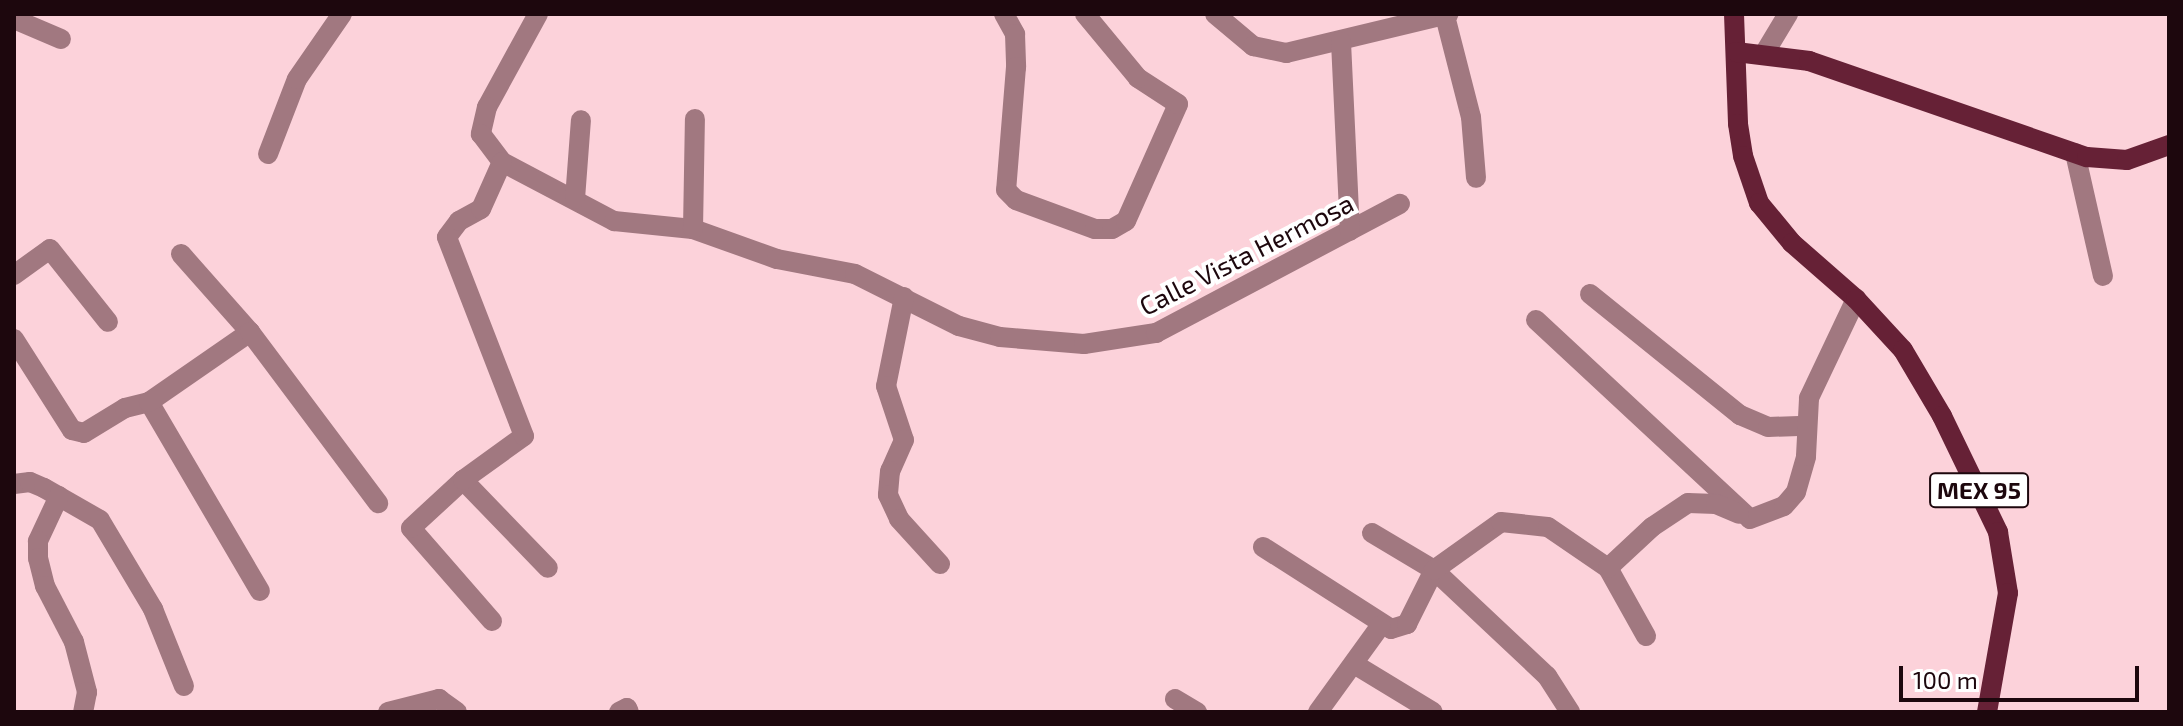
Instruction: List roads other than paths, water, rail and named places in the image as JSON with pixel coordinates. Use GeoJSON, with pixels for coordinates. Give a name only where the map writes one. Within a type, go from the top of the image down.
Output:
{"type":"FeatureCollection","features":[{"type":"Feature","properties":{"kind":"main road","name":"MEX 95"},"geometry":{"type":"LineString","coordinates":[[1734,14],[1743,156],[1759,203],[1792,243],[1856,299],[1921,378],[1998,532],[2008,593],[1987,712]]}},
{"type":"Feature","properties":{"kind":"main road"},"geometry":{"type":"LineString","coordinates":[[1736,52],[1809,61],[2075,153],[2127,160],[2169,145]]}},
{"type":"Feature","properties":{"kind":"street"},"geometry":{"type":"LineString","coordinates":[[268,154],[297,79],[342,14]]}},
{"type":"Feature","properties":{"kind":"street"},"geometry":{"type":"LineString","coordinates":[[492,621],[412,532],[413,523],[463,480],[524,436],[447,237],[459,221],[481,209],[502,162],[481,134],[487,107],[538,14]]}},
{"type":"Feature","properties":{"kind":"street"},"geometry":{"type":"LineString","coordinates":[[1004,14],[1015,34],[1016,67],[1006,190],[1016,200],[1082,225],[1112,229],[1126,221],[1178,104],[1138,78],[1085,14]]}},
{"type":"Feature","properties":{"kind":"street"},"geometry":{"type":"LineString","coordinates":[[1215,14],[1253,46],[1275,51],[1341,42],[1446,15],[1471,117],[1476,178]]}},
{"type":"Feature","properties":{"kind":"street"},"geometry":{"type":"LineString","coordinates":[[1764,54],[1788,14]]}},
{"type":"Feature","properties":{"kind":"street"},"geometry":{"type":"LineString","coordinates":[[15,23],[61,39]]}},
{"type":"Feature","properties":{"kind":"street"},"geometry":{"type":"LineString","coordinates":[[1341,42],[1350,231]]}},
{"type":"Feature","properties":{"kind":"street"},"geometry":{"type":"LineString","coordinates":[[693,229],[695,119]]}},
{"type":"Feature","properties":{"kind":"street"},"geometry":{"type":"LineString","coordinates":[[575,199],[581,120]]}},
{"type":"Feature","properties":{"kind":"street"},"geometry":{"type":"LineString","coordinates":[[2075,153],[2103,276]]}},
{"type":"Feature","properties":{"kind":"street","name":"Calle Vista Hermosa"},"geometry":{"type":"LineString","coordinates":[[502,162],[614,221],[693,229],[777,259],[855,274],[959,326],[1000,337],[1084,344],[1156,333],[1202,312],[1276,266],[1400,204]]}},
{"type":"Feature","properties":{"kind":"street"},"geometry":{"type":"LineString","coordinates":[[14,275],[50,249],[108,322]]}},
{"type":"Feature","properties":{"kind":"street"},"geometry":{"type":"LineString","coordinates":[[181,254],[250,332],[378,503]]}},
{"type":"Feature","properties":{"kind":"street"},"geometry":{"type":"LineString","coordinates":[[1590,294],[1740,415],[1768,427],[1806,426]]}},
{"type":"Feature","properties":{"kind":"street"},"geometry":{"type":"LineString","coordinates":[[904,297],[886,386],[904,440],[890,471],[888,495],[899,519],[940,564]]}},
{"type":"Feature","properties":{"kind":"street"},"geometry":{"type":"LineString","coordinates":[[1608,568],[1652,527],[1688,503],[1716,504],[1750,519],[1777,511],[1796,492],[1806,456],[1806,426],[1818,374],[1841,340],[1856,299]]}},
{"type":"Feature","properties":{"kind":"street"},"geometry":{"type":"LineString","coordinates":[[1536,320],[1750,519]]}},
{"type":"Feature","properties":{"kind":"street"},"geometry":{"type":"LineString","coordinates":[[14,339],[22,364],[72,430],[84,433],[133,405],[149,402],[250,332]]}},
{"type":"Feature","properties":{"kind":"street"},"geometry":{"type":"LineString","coordinates":[[149,402],[260,591]]}},
{"type":"Feature","properties":{"kind":"street"},"geometry":{"type":"LineString","coordinates":[[463,480],[548,568]]}},
{"type":"Feature","properties":{"kind":"street"},"geometry":{"type":"LineString","coordinates":[[14,484],[30,482],[100,520],[153,609],[184,686]]}},
{"type":"Feature","properties":{"kind":"street"},"geometry":{"type":"LineString","coordinates":[[59,496],[38,541],[38,558],[45,586],[74,642],[87,692],[83,712]]}},
{"type":"Feature","properties":{"kind":"street"},"geometry":{"type":"LineString","coordinates":[[1263,547],[1391,629],[1407,624],[1434,570],[1509,520],[1548,527],[1608,568],[1646,636]]}},
{"type":"Feature","properties":{"kind":"street"},"geometry":{"type":"LineString","coordinates":[[1372,533],[1434,570],[1547,676],[1570,712]]}},
{"type":"Feature","properties":{"kind":"street"},"geometry":{"type":"LineString","coordinates":[[1318,712],[1381,625]]}},
{"type":"Feature","properties":{"kind":"street"},"geometry":{"type":"LineString","coordinates":[[1354,664],[1433,712]]}},
{"type":"Feature","properties":{"kind":"street"},"geometry":{"type":"LineString","coordinates":[[388,712],[439,699],[457,712]]}},
{"type":"Feature","properties":{"kind":"street"},"geometry":{"type":"LineString","coordinates":[[1175,699],[1197,712]]}},
{"type":"Feature","properties":{"kind":"street"},"geometry":{"type":"LineString","coordinates":[[619,712],[627,708],[629,712]]}}]}
